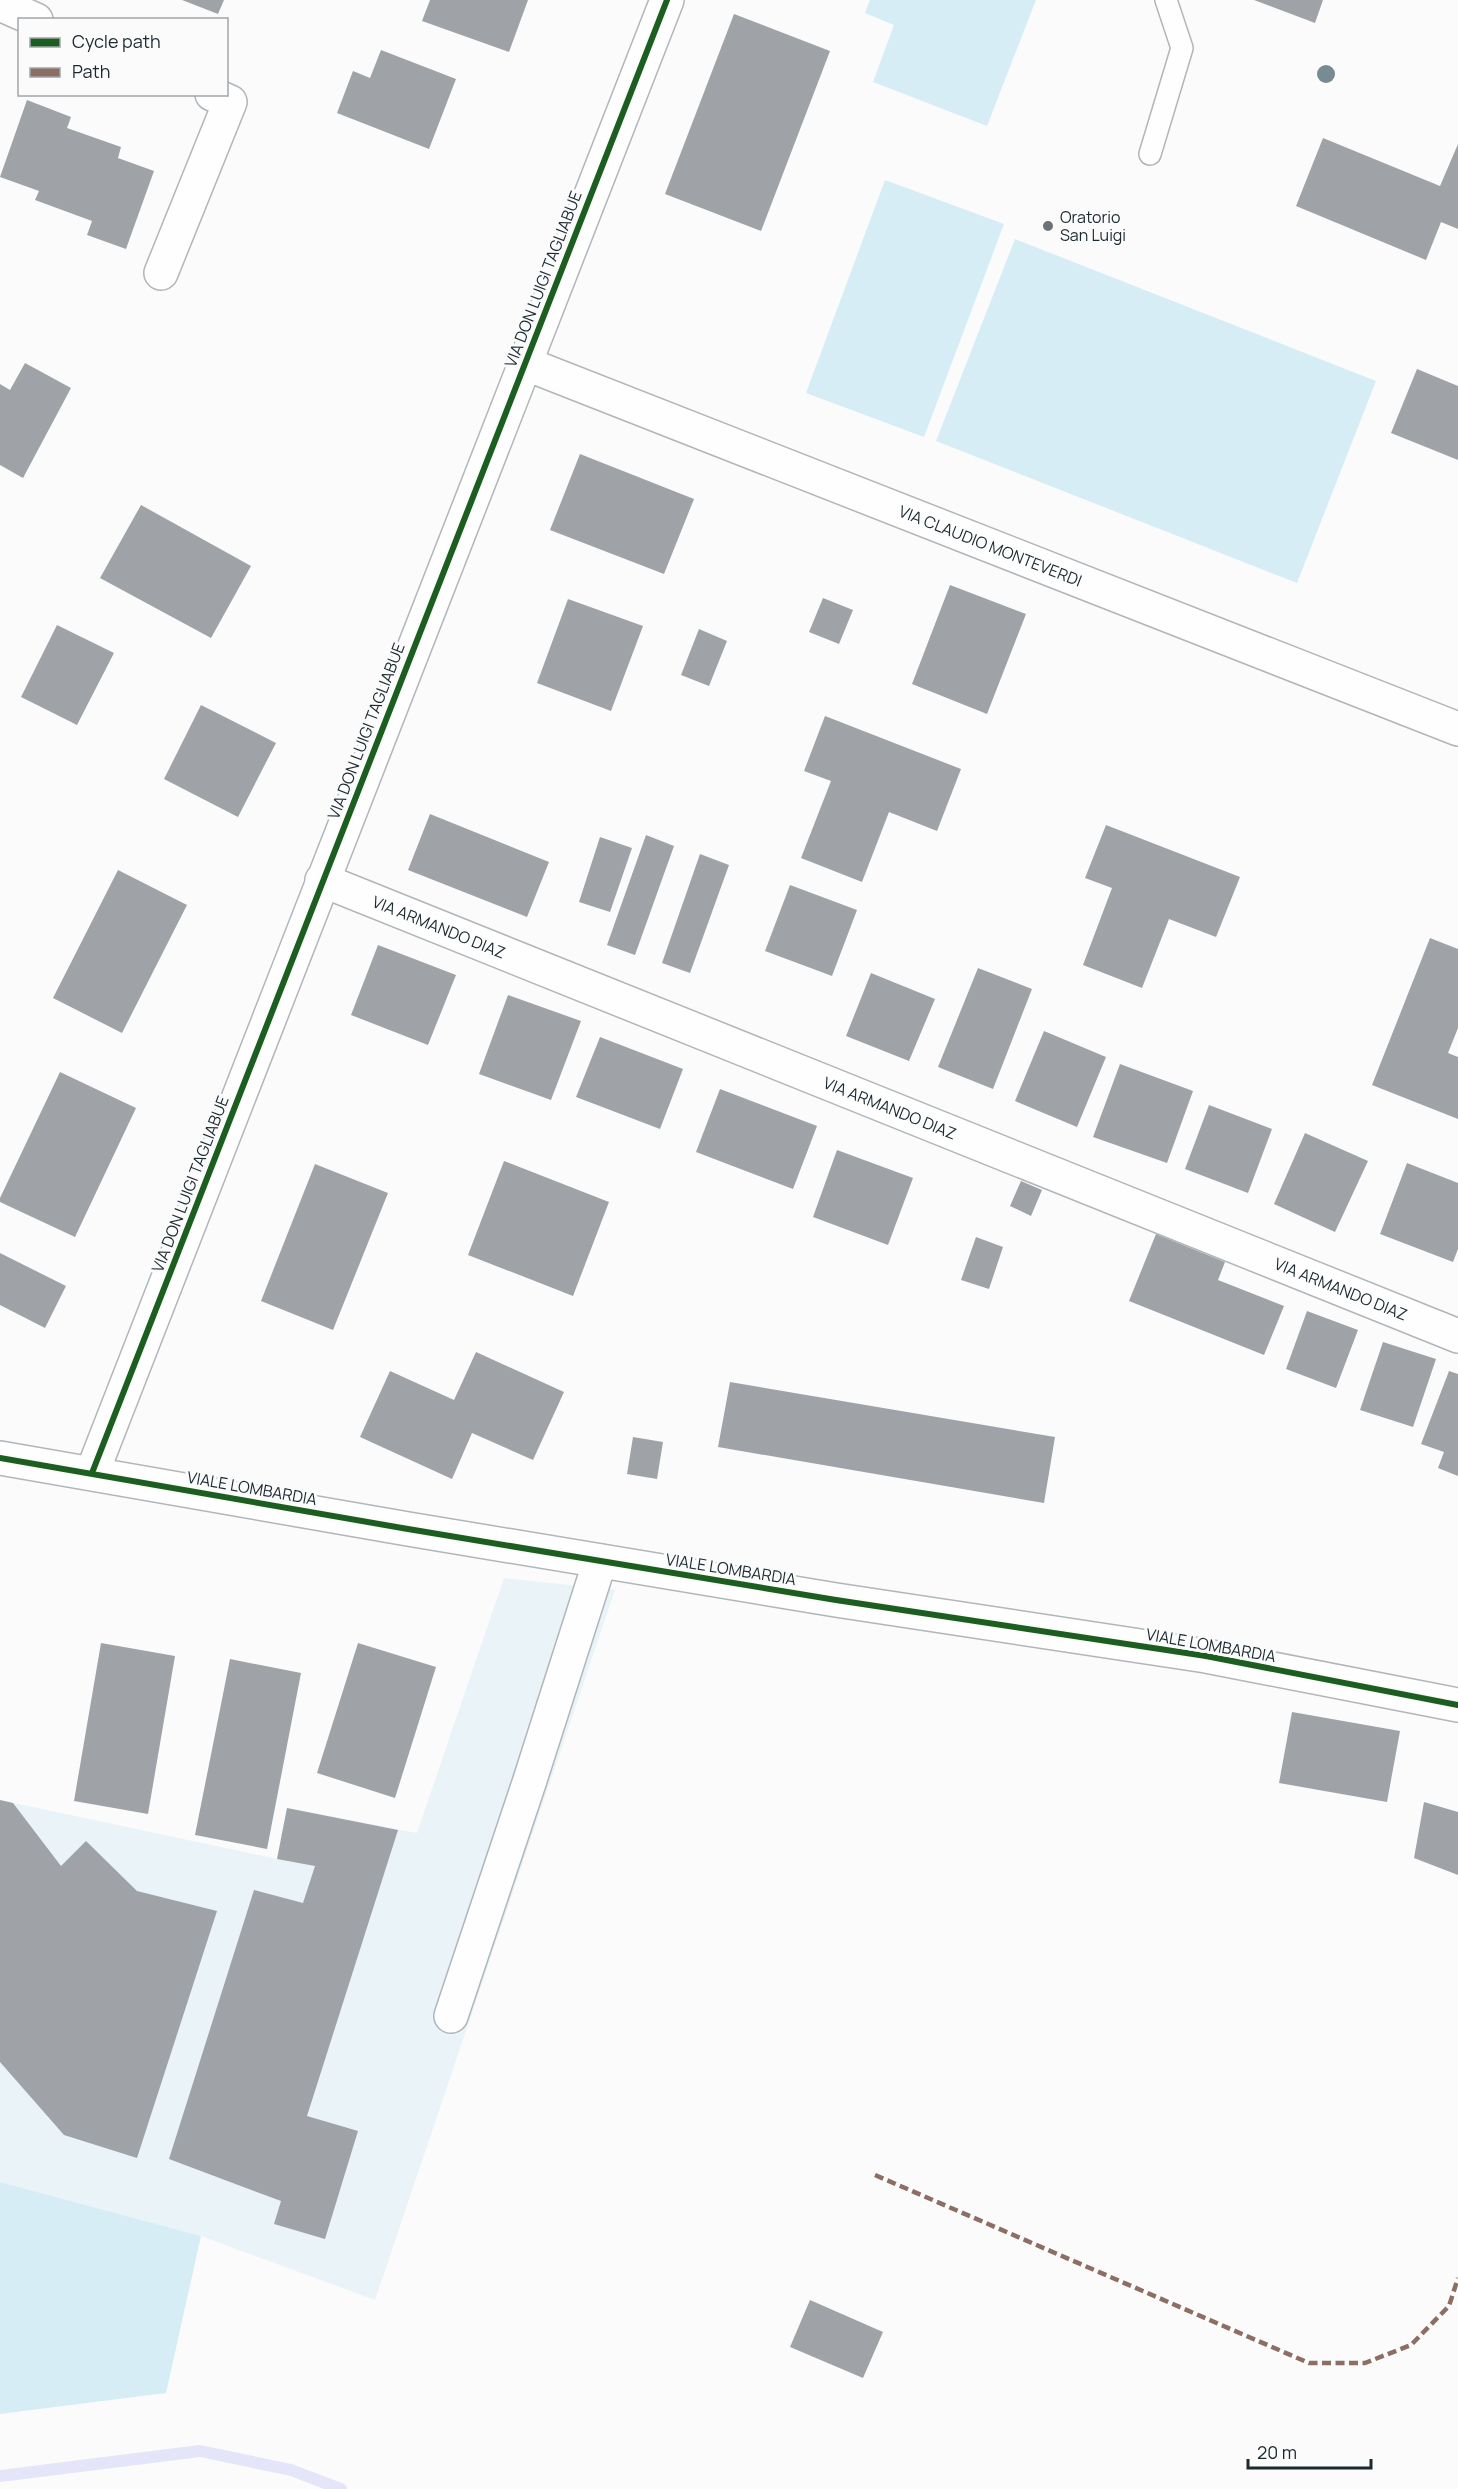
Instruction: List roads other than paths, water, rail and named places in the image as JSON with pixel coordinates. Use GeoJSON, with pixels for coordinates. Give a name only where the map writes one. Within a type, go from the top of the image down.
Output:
{"type":"FeatureCollection","features":[{"type":"Feature","properties":{"kind":"street","name":"VIA DON LUIGI TAGLIABUE"},"geometry":{"type":"LineString","coordinates":[[92,1473],[667,0]]}},
{"type":"Feature","properties":{"kind":"street"},"geometry":{"type":"LineString","coordinates":[[0,4],[32,18]]}},
{"type":"Feature","properties":{"kind":"street"},"geometry":{"type":"LineString","coordinates":[[161,273],[230,102],[216,96]]}},
{"type":"Feature","properties":{"kind":"street","name":"VIA CLAUDIO MONTEVERDI"},"geometry":{"type":"LineString","coordinates":[[524,363],[1458,729]]}},
{"type":"Feature","properties":{"kind":"street","name":"VIA ARMANDO DIAZ"},"geometry":{"type":"LineString","coordinates":[[322,880],[1458,1336]]}},
{"type":"Feature","properties":{"kind":"street","name":"VIALE LOMBARDIA"},"geometry":{"type":"LineString","coordinates":[[0,1458],[836,1600],[1206,1656],[1458,1705]]}},
{"type":"Feature","properties":{"kind":"street"},"geometry":{"type":"LineString","coordinates":[[451,2016],[526,1794],[600,1561]]}},
{"type":"Feature","properties":{"kind":"lane"},"geometry":{"type":"LineString","coordinates":[[1150,154],[1182,48],[1166,0]]}},
{"type":"Feature","properties":{"kind":"waterway"},"geometry":{"type":"LineString","coordinates":[[0,2476],[200,2451],[291,2470],[341,2489]]}},
{"type":"Feature","properties":{"kind":"place","name":"Oratorio San Luigi"},"geometry":{"type":"Point","coordinates":[1048,226]}}]}
